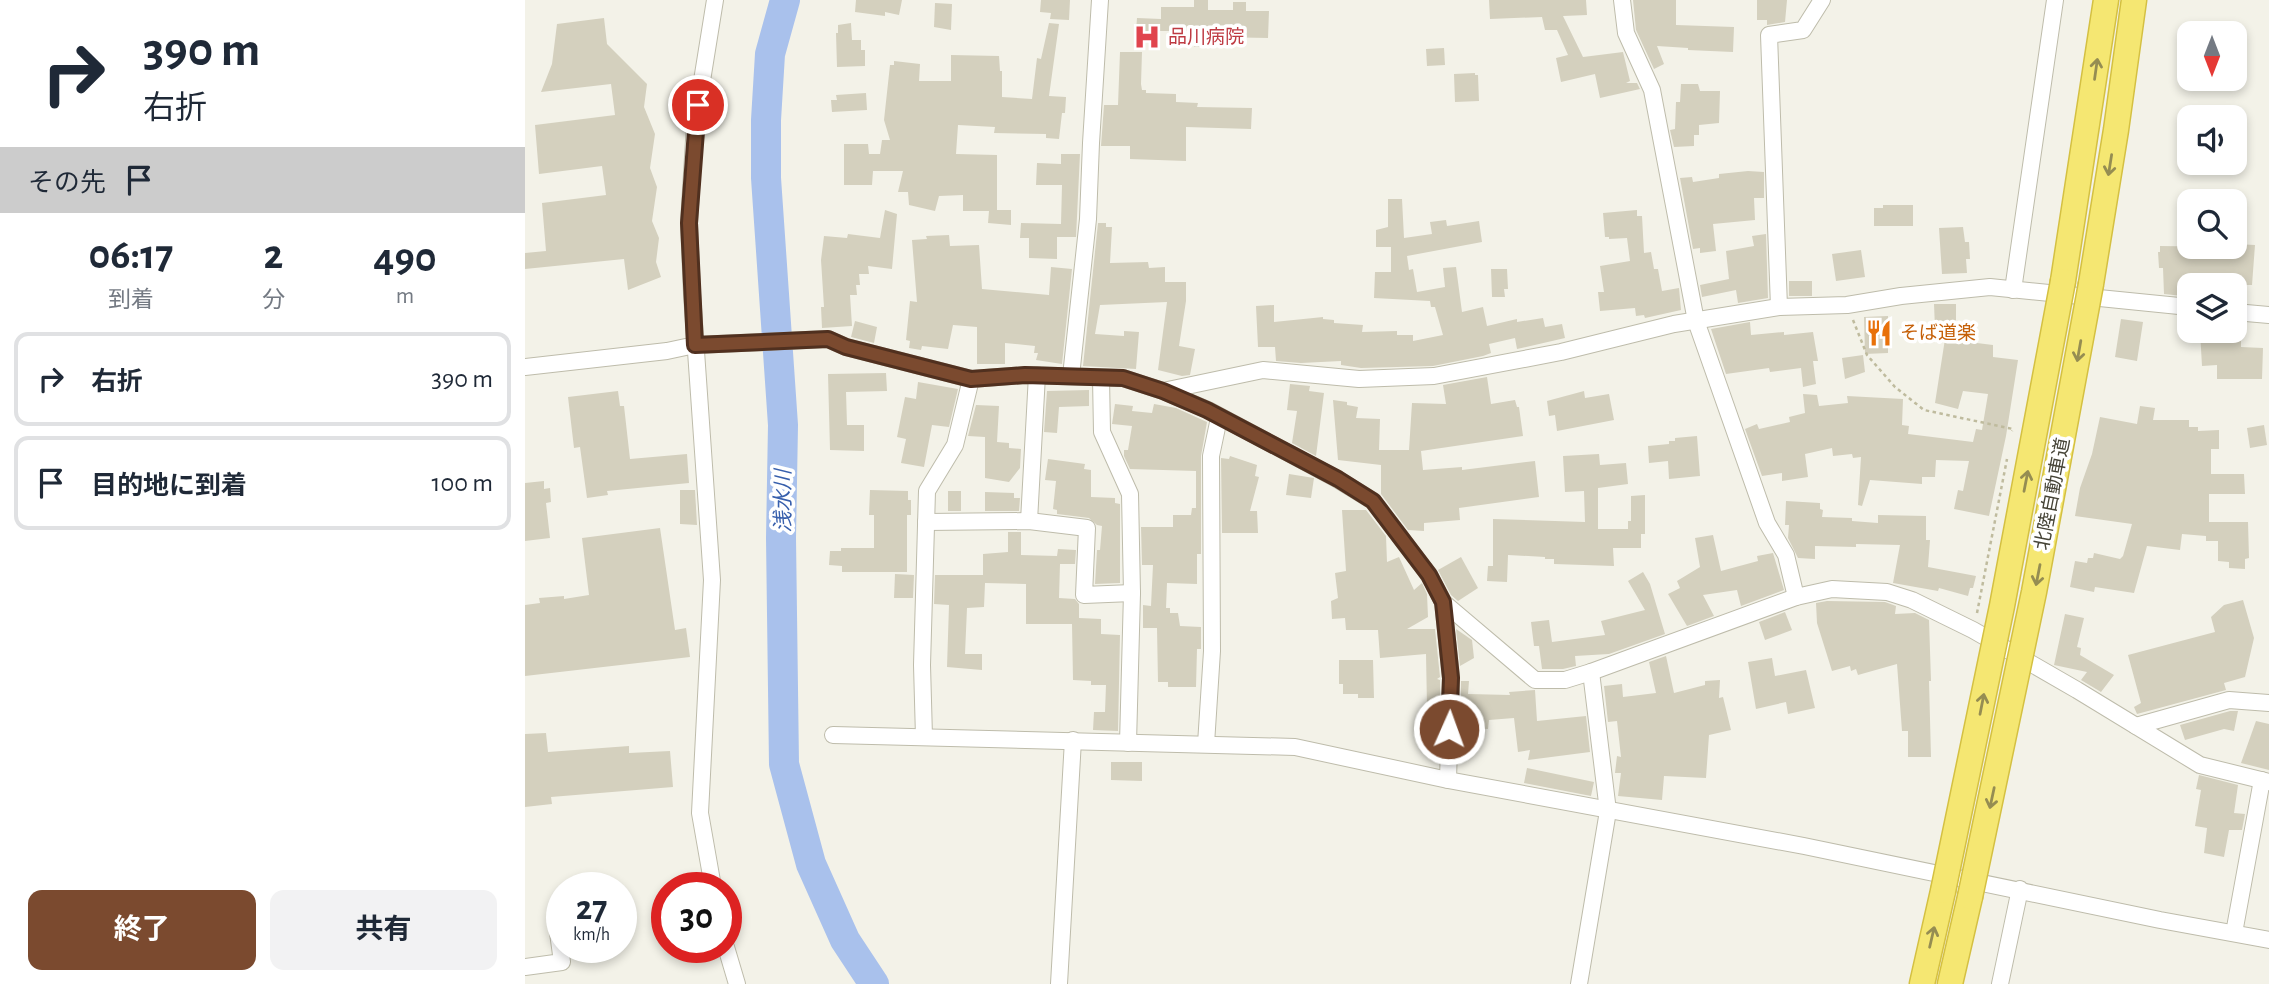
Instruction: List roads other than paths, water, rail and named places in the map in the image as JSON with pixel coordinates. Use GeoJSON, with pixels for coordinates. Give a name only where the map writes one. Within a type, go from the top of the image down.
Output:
{"type":"FeatureCollection","features":[{"type":"Feature","properties":{"kind":"highway","name":"北陸自動車道"},"geometry":{"type":"LineString","coordinates":[[1921,984],[1999,619],[2063,281],[2106,0]]}},
{"type":"Feature","properties":{"kind":"highway","name":"北陸自動車道"},"geometry":{"type":"LineString","coordinates":[[1950,984],[2034,592],[2091,284],[2134,0]]}},
{"type":"Feature","properties":{"kind":"highway"},"geometry":{"type":"LineString","coordinates":[[2116,131],[2141,0]]}},
{"type":"Feature","properties":{"kind":"street"},"geometry":{"type":"LineString","coordinates":[[710,872],[700,813],[712,580],[689,223],[695,124],[715,0]]}},
{"type":"Feature","properties":{"kind":"street"},"geometry":{"type":"LineString","coordinates":[[1071,376],[1088,219],[1100,0]]}},
{"type":"Feature","properties":{"kind":"street"},"geometry":{"type":"LineString","coordinates":[[1622,0],[1626,33],[1652,90],[1696,321],[1767,523],[1786,555],[1796,597]]}},
{"type":"Feature","properties":{"kind":"street"},"geometry":{"type":"LineString","coordinates":[[1779,307],[1769,35],[1803,30],[1822,0]]}},
{"type":"Feature","properties":{"kind":"street"},"geometry":{"type":"LineString","coordinates":[[2013,290],[2055,0]]}},
{"type":"Feature","properties":{"kind":"street"},"geometry":{"type":"LineString","coordinates":[[1163,391],[1263,370],[1359,379],[1434,376],[1562,352],[1674,324],[1779,307],[1847,305],[1901,296],[1990,287],[2177,306]]}},
{"type":"Feature","properties":{"kind":"street"},"geometry":{"type":"LineString","coordinates":[[2247,313],[2269,315]]}},
{"type":"Feature","properties":{"kind":"street"},"geometry":{"type":"LineString","coordinates":[[525,367],[726,342],[828,339],[846,347],[971,379],[1037,375],[1123,378],[1207,410],[1338,479],[1373,501],[1429,575],[1443,602],[1451,678],[1448,780]]}},
{"type":"Feature","properties":{"kind":"street"},"geometry":{"type":"LineString","coordinates":[[1029,522],[1037,375]]}},
{"type":"Feature","properties":{"kind":"street"},"geometry":{"type":"LineString","coordinates":[[1101,377],[1102,432],[1130,494],[1132,593],[1128,743]]}},
{"type":"Feature","properties":{"kind":"street"},"geometry":{"type":"LineString","coordinates":[[924,737],[922,665],[927,491],[955,445],[971,379]]}},
{"type":"Feature","properties":{"kind":"street"},"geometry":{"type":"LineString","coordinates":[[1206,744],[1212,651],[1211,456],[1219,418]]}},
{"type":"Feature","properties":{"kind":"street"},"geometry":{"type":"LineString","coordinates":[[926,522],[1029,522],[1087,528],[1084,595],[1132,593]]}},
{"type":"Feature","properties":{"kind":"street"},"geometry":{"type":"LineString","coordinates":[[1443,602],[1535,680],[1565,680],[1796,597],[1832,589],[1887,592],[1912,600],[1973,630],[2200,765],[2265,781],[2234,933]]}},
{"type":"Feature","properties":{"kind":"street"},"geometry":{"type":"LineString","coordinates":[[1579,984],[1608,811],[1591,672]]}},
{"type":"Feature","properties":{"kind":"street"},"geometry":{"type":"LineString","coordinates":[[2136,726],[2229,700],[2269,703]]}},
{"type":"Feature","properties":{"kind":"street"},"geometry":{"type":"LineString","coordinates":[[833,735],[1295,747],[1448,780],[1804,846],[1847,857],[2269,940]]}},
{"type":"Feature","properties":{"kind":"street"},"geometry":{"type":"LineString","coordinates":[[1059,984],[1073,740]]}},
{"type":"Feature","properties":{"kind":"street"},"geometry":{"type":"LineString","coordinates":[[2000,984],[2020,889]]}},
{"type":"Feature","properties":{"kind":"street"},"geometry":{"type":"LineString","coordinates":[[525,967],[555,963]]}},
{"type":"Feature","properties":{"kind":"street"},"geometry":{"type":"LineString","coordinates":[[731,963],[737,984]]}},
{"type":"Feature","properties":{"kind":"waterway","name":"浅水川"},"geometry":{"type":"LineString","coordinates":[[785,0],[770,54],[766,120],[766,178],[783,425],[781,538],[784,764],[811,864],[845,940],[874,984]]}},
{"type":"Feature","properties":{"kind":"place","name":"品川病院"},"geometry":{"type":"Point","coordinates":[1147,37]}},
{"type":"Feature","properties":{"kind":"place","name":"そば道楽"},"geometry":{"type":"Point","coordinates":[1879,333]}}]}
